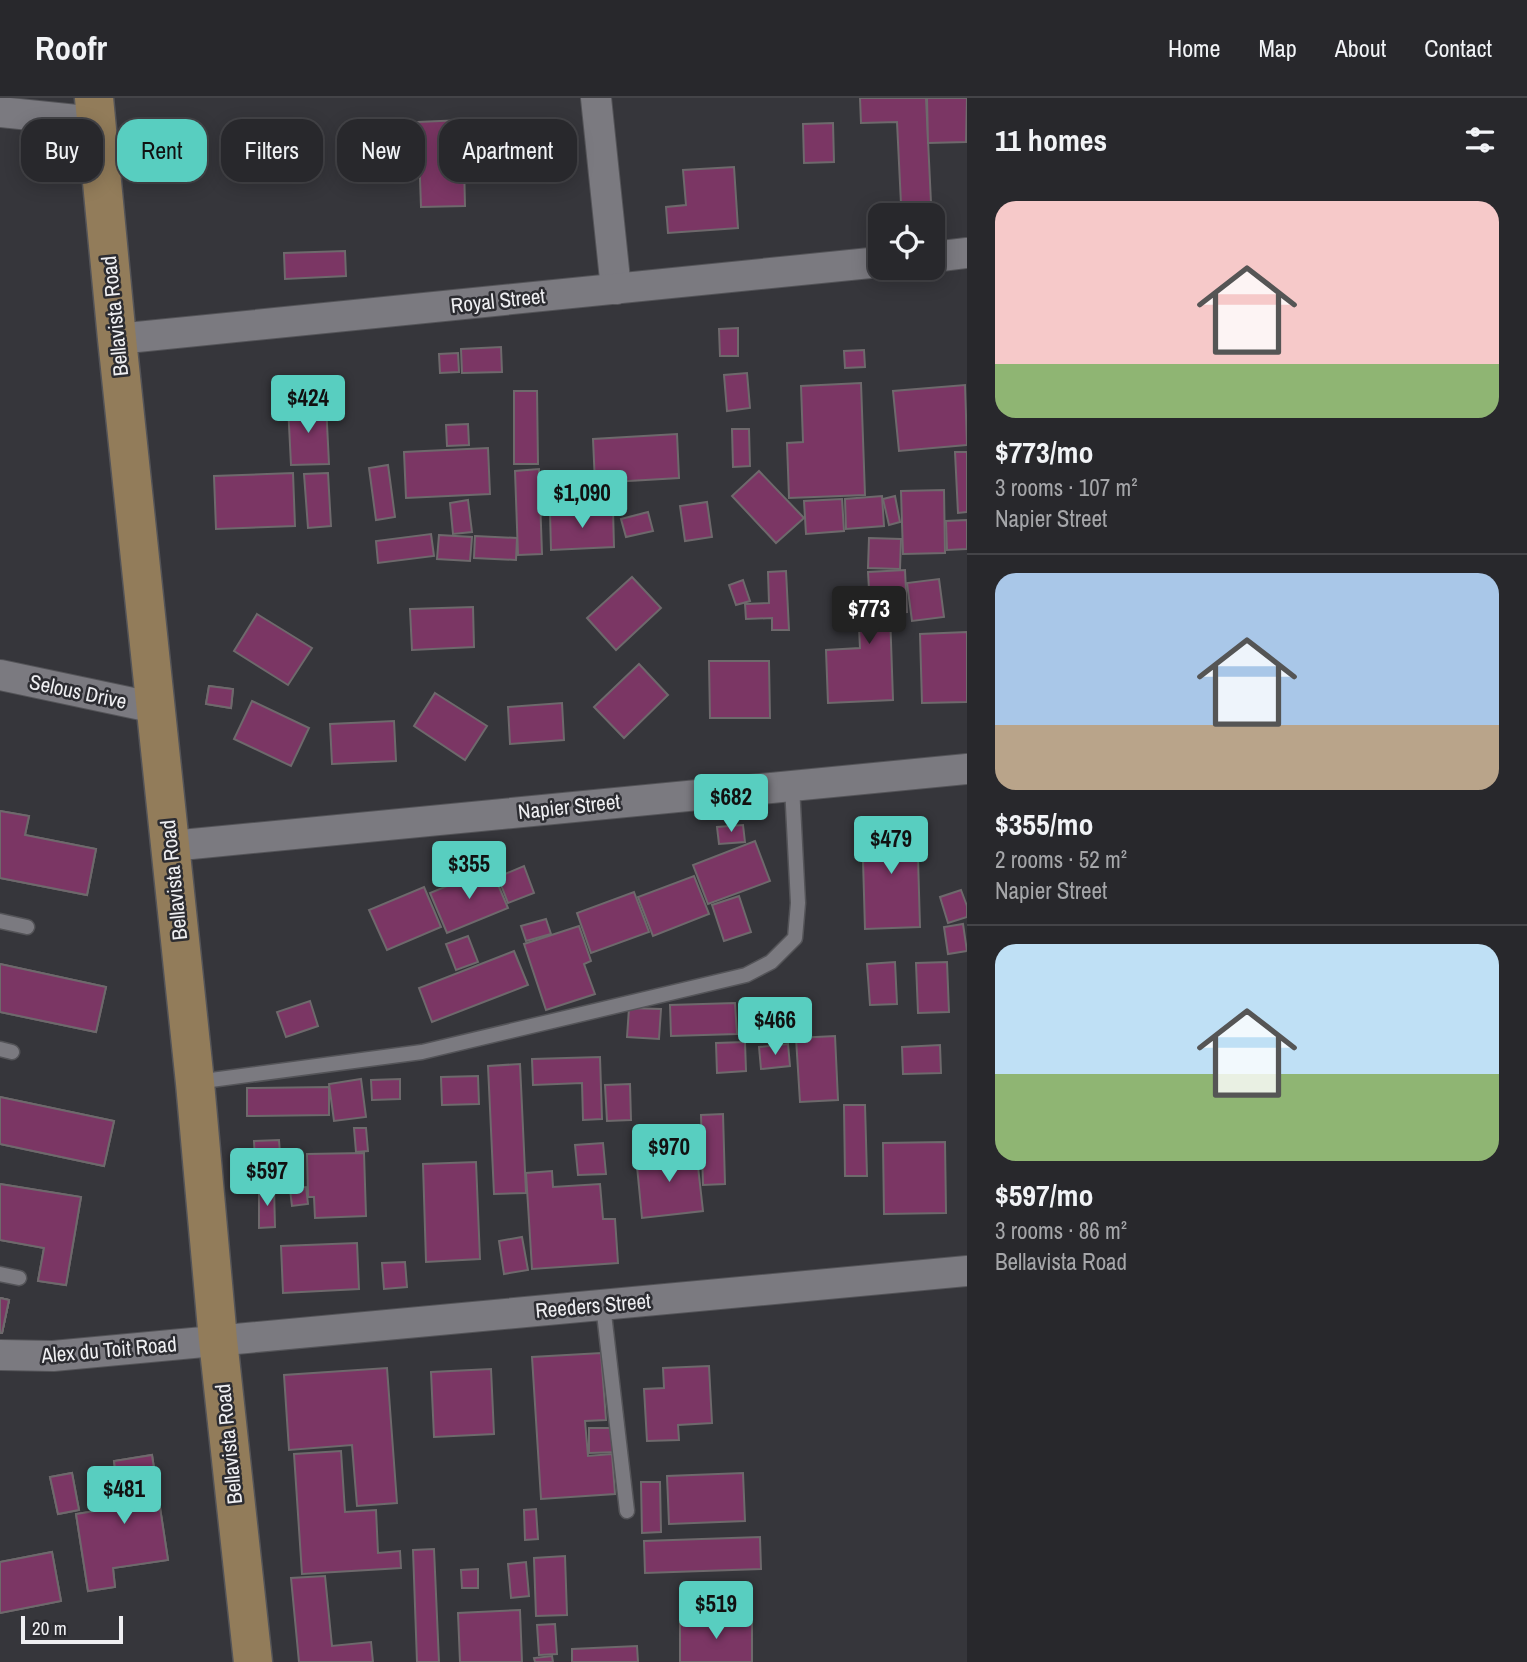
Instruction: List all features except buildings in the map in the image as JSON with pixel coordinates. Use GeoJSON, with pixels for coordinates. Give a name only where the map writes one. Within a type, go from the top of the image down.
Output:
{"type":"FeatureCollection","features":[{"type":"Feature","properties":{"kind":"street"},"geometry":{"type":"LineString","coordinates":[[596,98],[616,289]]}},
{"type":"Feature","properties":{"kind":"street"},"geometry":{"type":"LineString","coordinates":[[0,112],[95,110]]}},
{"type":"Feature","properties":{"kind":"street","name":"Bellavista Road"},"geometry":{"type":"LineString","coordinates":[[95,110],[195,1083],[218,1340],[253,1662]]}},
{"type":"Feature","properties":{"kind":"street"},"geometry":{"type":"LineString","coordinates":[[945,256],[967,253]]}},
{"type":"Feature","properties":{"kind":"street","name":"Royal Street"},"geometry":{"type":"LineString","coordinates":[[117,340],[868,263]]}},
{"type":"Feature","properties":{"kind":"street","name":"Selous Drive"},"geometry":{"type":"LineString","coordinates":[[0,675],[156,708]]}},
{"type":"Feature","properties":{"kind":"street","name":"Napier Street"},"geometry":{"type":"LineString","coordinates":[[171,846],[967,769]]}},
{"type":"Feature","properties":{"kind":"street","name":"Reeders Street"},"geometry":{"type":"LineString","coordinates":[[218,1340],[967,1271]]}},
{"type":"Feature","properties":{"kind":"street","name":"Alex du Toit Road"},"geometry":{"type":"LineString","coordinates":[[0,1355],[52,1356],[218,1340]]}},
{"type":"Feature","properties":{"kind":"lane"},"geometry":{"type":"LineString","coordinates":[[195,1083],[422,1052],[746,975],[771,962],[795,937],[798,902],[792,786]]}},
{"type":"Feature","properties":{"kind":"lane"},"geometry":{"type":"LineString","coordinates":[[0,921],[27,927]]}},
{"type":"Feature","properties":{"kind":"lane"},"geometry":{"type":"LineString","coordinates":[[0,1274],[19,1278]]}},
{"type":"Feature","properties":{"kind":"lane"},"geometry":{"type":"LineString","coordinates":[[604,1305],[627,1511]]}}]}
